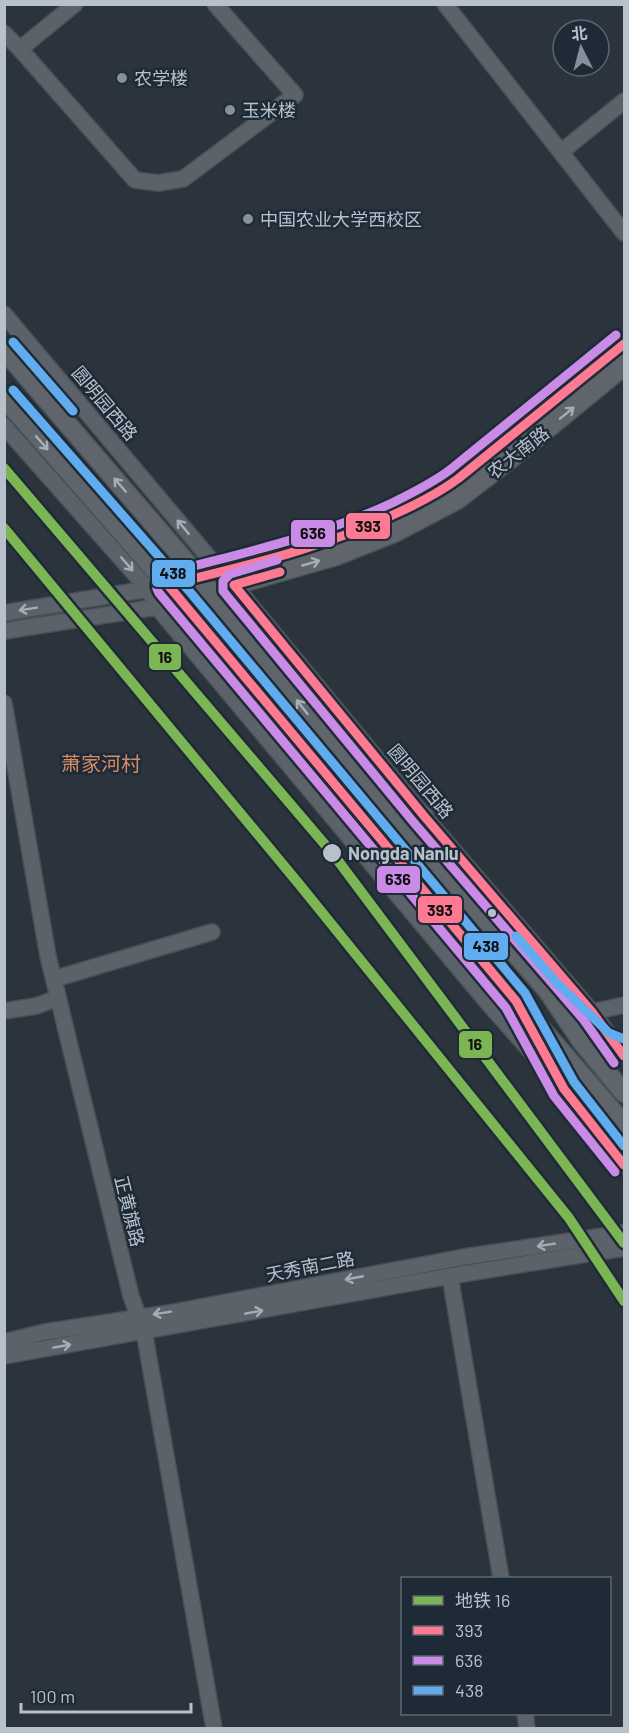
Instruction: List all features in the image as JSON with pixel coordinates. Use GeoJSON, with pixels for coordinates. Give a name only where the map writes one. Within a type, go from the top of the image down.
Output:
{"type":"FeatureCollection","features":[{"type":"Feature","properties":{"kind":"main road","name":"农大南路"},"geometry":{"type":"LineString","coordinates":[[221,572],[332,540],[388,518],[447,486],[624,344]]}},
{"type":"Feature","properties":{"kind":"main road"},"geometry":{"type":"LineString","coordinates":[[4,350],[199,577],[326,736],[547,990],[602,1043],[623,1053]]}},
{"type":"Feature","properties":{"kind":"main road","name":"农大南路"},"geometry":{"type":"LineString","coordinates":[[234,585],[336,556],[394,533],[457,500],[624,366]]}},
{"type":"Feature","properties":{"kind":"main road"},"geometry":{"type":"LineString","coordinates":[[4,398],[12,422]]}},
{"type":"Feature","properties":{"kind":"main road"},"geometry":{"type":"LineString","coordinates":[[4,406],[12,422],[181,600],[516,1001],[624,1124]]}},
{"type":"Feature","properties":{"kind":"main road"},"geometry":{"type":"LineString","coordinates":[[326,736],[424,816]]}},
{"type":"Feature","properties":{"kind":"main road"},"geometry":{"type":"LineString","coordinates":[[547,990],[582,1042],[624,1093]]}},
{"type":"Feature","properties":{"kind":"main road"},"geometry":{"type":"LineString","coordinates":[[516,1001],[564,1089]]}},
{"type":"Feature","properties":{"kind":"street"},"geometry":{"type":"LineString","coordinates":[[4,33],[135,180],[158,183],[183,179],[295,94],[215,4]]}},
{"type":"Feature","properties":{"kind":"street"},"geometry":{"type":"LineString","coordinates":[[445,4],[624,233]]}},
{"type":"Feature","properties":{"kind":"street"},"geometry":{"type":"LineString","coordinates":[[20,49],[72,6]]}},
{"type":"Feature","properties":{"kind":"street"},"geometry":{"type":"LineString","coordinates":[[561,152],[624,100]]}},
{"type":"Feature","properties":{"kind":"street","name":"圆明园西路"},"geometry":{"type":"LineString","coordinates":[[4,314],[234,585],[424,816],[592,1012],[623,1053]]}},
{"type":"Feature","properties":{"kind":"street"},"geometry":{"type":"LineString","coordinates":[[12,422],[148,589],[157,607],[487,1002],[564,1089],[624,1165]]}},
{"type":"Feature","properties":{"kind":"street"},"geometry":{"type":"LineString","coordinates":[[4,612],[148,589],[221,572]]}},
{"type":"Feature","properties":{"kind":"street"},"geometry":{"type":"LineString","coordinates":[[4,631],[157,607],[234,585]]}},
{"type":"Feature","properties":{"kind":"street","name":"正黄旗路"},"geometry":{"type":"LineString","coordinates":[[4,703],[48,956],[131,1296],[141,1324],[214,1728]]}},
{"type":"Feature","properties":{"kind":"street"},"geometry":{"type":"LineString","coordinates":[[54,979],[212,932]]}},
{"type":"Feature","properties":{"kind":"street"},"geometry":{"type":"LineString","coordinates":[[4,1011],[36,1006],[58,998]]}},
{"type":"Feature","properties":{"kind":"street"},"geometry":{"type":"LineString","coordinates":[[592,1012],[624,1005]]}},
{"type":"Feature","properties":{"kind":"street","name":"天秀南二路"},"geometry":{"type":"LineString","coordinates":[[4,1356],[141,1324],[464,1257],[624,1233]]}},
{"type":"Feature","properties":{"kind":"street","name":"天秀南二路"},"geometry":{"type":"LineString","coordinates":[[4,1342],[45,1332],[141,1324],[624,1248]]}},
{"type":"Feature","properties":{"kind":"street"},"geometry":{"type":"LineString","coordinates":[[450,1276],[501,1577]]}},
{"type":"Feature","properties":{"kind":"metro line","name":"16"},"geometry":{"type":"LineString","coordinates":[[4,468],[333,854],[624,1243]]}},
{"type":"Feature","properties":{"kind":"metro line","name":"16"},"geometry":{"type":"LineString","coordinates":[[4,528],[299,884],[569,1218],[624,1301]]}},
{"type":"Feature","properties":{"kind":"transit line","name":"636"},"geometry":{"type":"LineString","coordinates":[[615,1172],[554,1096],[506,1008],[159,593],[156,585],[164,574],[308,535],[364,515],[437,479],[616,335]]}},
{"type":"Feature","properties":{"kind":"transit line","name":"438"},"geometry":{"type":"LineString","coordinates":[[13,342],[73,411]]}},
{"type":"Feature","properties":{"kind":"transit line","name":"393"},"geometry":{"type":"LineString","coordinates":[[624,344],[459,478],[420,502],[340,537],[255,563],[168,585],[516,1001],[564,1089],[624,1165]]}},
{"type":"Feature","properties":{"kind":"transit line","name":"438"},"geometry":{"type":"LineString","coordinates":[[13,390],[190,592],[525,993],[574,1082],[624,1146]]}},
{"type":"Feature","properties":{"kind":"transit line","name":"636"},"geometry":{"type":"LineString","coordinates":[[277,560],[230,574],[223,581],[223,591],[415,824],[583,1019],[614,1063]]}},
{"type":"Feature","properties":{"kind":"transit line","name":"393"},"geometry":{"type":"LineString","coordinates":[[280,572],[234,585],[424,816],[592,1012],[624,1056]]}},
{"type":"Feature","properties":{"kind":"transit line","name":"438"},"geometry":{"type":"LineString","coordinates":[[516,936],[556,982],[609,1033],[624,1039]]}},
{"type":"Feature","properties":{"kind":"place","name":"农学楼"},"geometry":{"type":"Point","coordinates":[122,78]}},
{"type":"Feature","properties":{"kind":"place","name":"玉米楼"},"geometry":{"type":"Point","coordinates":[230,110]}},
{"type":"Feature","properties":{"kind":"place","name":"中国农业大学西校区"},"geometry":{"type":"Point","coordinates":[248,219]}},
{"type":"Feature","properties":{"kind":"place","name":"Nongda Nanlu"},"geometry":{"type":"Point","coordinates":[332,853]}},
{"type":"Feature","properties":{"kind":"district","name":"萧家河村"},"geometry":{"type":"Point","coordinates":[101,763]}}]}
